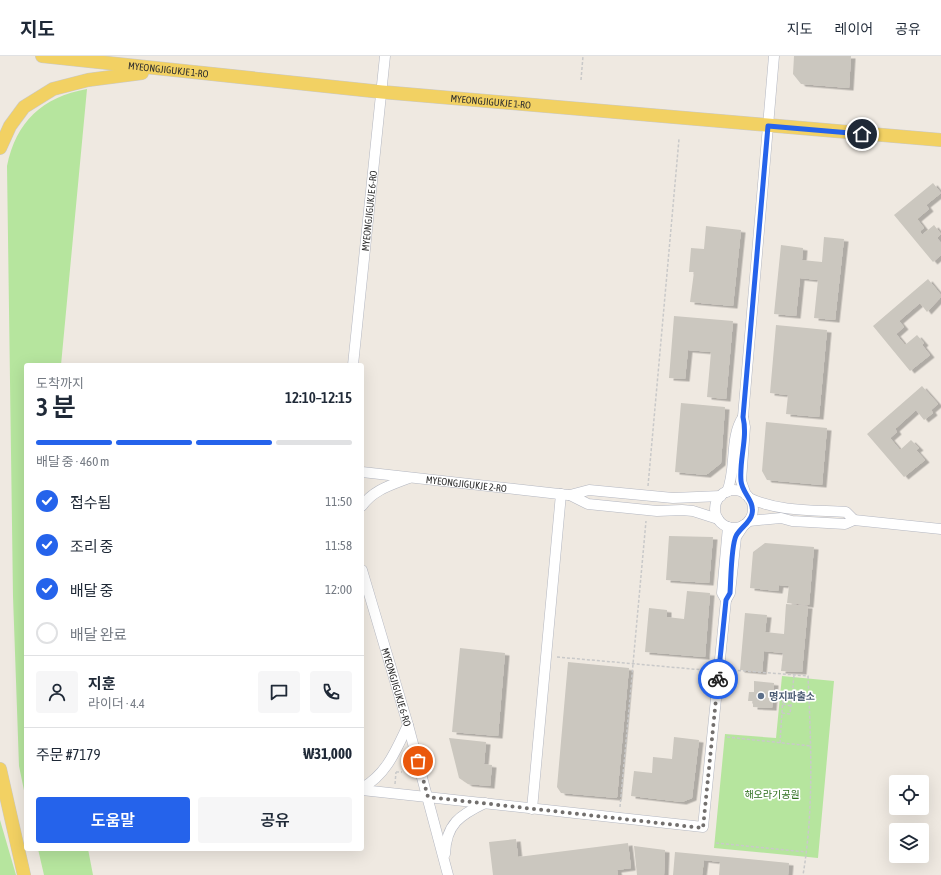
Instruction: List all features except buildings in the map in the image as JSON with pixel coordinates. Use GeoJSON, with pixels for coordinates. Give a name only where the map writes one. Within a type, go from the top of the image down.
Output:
{"type":"FeatureCollection","features":[{"type":"Feature","properties":{"kind":"main road","name":"MYEONGJIGUKJE 1-RO"},"geometry":{"type":"LineString","coordinates":[[42,56],[124,66],[382,92],[941,140]]}},
{"type":"Feature","properties":{"kind":"main road"},"geometry":{"type":"LineString","coordinates":[[103,56],[124,66]]}},
{"type":"Feature","properties":{"kind":"main road"},"geometry":{"type":"LineString","coordinates":[[0,148],[10,126],[24,107],[53,89],[88,80],[166,70]]}},
{"type":"Feature","properties":{"kind":"main road"},"geometry":{"type":"LineString","coordinates":[[0,769],[24,875]]}},
{"type":"Feature","properties":{"kind":"street","name":"MYEONGJIGUKJE 6-RO"},"geometry":{"type":"LineString","coordinates":[[353,363],[385,56]]}},
{"type":"Feature","properties":{"kind":"street"},"geometry":{"type":"LineString","coordinates":[[364,789],[703,828],[726,600],[730,593],[736,537],[747,523],[753,509],[741,481],[745,427],[743,417],[774,56]]}},
{"type":"Feature","properties":{"kind":"street"},"geometry":{"type":"LineString","coordinates":[[743,417],[737,426],[731,484],[716,508],[718,520],[728,527],[733,528],[747,523],[781,518],[792,521],[845,524],[854,520],[941,529]]}},
{"type":"Feature","properties":{"kind":"street","name":"MYEONGJIGUKJE 2-RO"},"geometry":{"type":"LineString","coordinates":[[364,472],[566,494],[589,490],[673,498],[724,494]]}},
{"type":"Feature","properties":{"kind":"street"},"geometry":{"type":"LineString","coordinates":[[364,503],[368,498],[381,489],[412,477]]}},
{"type":"Feature","properties":{"kind":"street"},"geometry":{"type":"LineString","coordinates":[[724,494],[739,491],[765,505],[781,508],[846,512],[854,520]]}},
{"type":"Feature","properties":{"kind":"street"},"geometry":{"type":"LineString","coordinates":[[532,809],[566,494]]}},
{"type":"Feature","properties":{"kind":"street","name":"MYEONGJIGUKJE 2-RO"},"geometry":{"type":"LineString","coordinates":[[566,494],[588,504],[657,511],[693,511],[718,520]]}},
{"type":"Feature","properties":{"kind":"street"},"geometry":{"type":"LineString","coordinates":[[726,600],[722,593],[728,527]]}},
{"type":"Feature","properties":{"kind":"street","name":"MYEONGJIGUKJE 6-RO"},"geometry":{"type":"LineString","coordinates":[[364,577],[408,725],[447,872]]}},
{"type":"Feature","properties":{"kind":"street"},"geometry":{"type":"LineString","coordinates":[[364,788],[373,782],[385,769],[408,725]]}},
{"type":"Feature","properties":{"kind":"street"},"geometry":{"type":"LineString","coordinates":[[447,872],[446,845],[451,828],[456,820],[485,803]]}},
{"type":"Feature","properties":{"kind":"path"},"geometry":{"type":"LineString","coordinates":[[581,80],[583,56]]}},
{"type":"Feature","properties":{"kind":"path"},"geometry":{"type":"LineString","coordinates":[[648,488],[679,139]]}},
{"type":"Feature","properties":{"kind":"path"},"geometry":{"type":"LineString","coordinates":[[620,807],[646,521]]}},
{"type":"Feature","properties":{"kind":"path"},"geometry":{"type":"LineString","coordinates":[[554,657],[704,670]]}},
{"type":"Feature","properties":{"kind":"path"},"geometry":{"type":"LineString","coordinates":[[733,670],[808,676],[811,746],[807,852],[803,875]]}},
{"type":"Feature","properties":{"kind":"path"},"geometry":{"type":"LineString","coordinates":[[782,713],[790,714],[794,675]]}},
{"type":"Feature","properties":{"kind":"path"},"geometry":{"type":"LineString","coordinates":[[780,743],[783,696],[792,697]]}},
{"type":"Feature","properties":{"kind":"path"},"geometry":{"type":"LineString","coordinates":[[782,704],[791,706]]}},
{"type":"Feature","properties":{"kind":"path"},"geometry":{"type":"LineString","coordinates":[[727,737],[811,746]]}},
{"type":"Feature","properties":{"kind":"path"},"geometry":{"type":"LineString","coordinates":[[390,772],[402,772]]}},
{"type":"Feature","properties":{"kind":"path"},"geometry":{"type":"LineString","coordinates":[[395,785],[396,772]]}},
{"type":"Feature","properties":{"kind":"path"},"geometry":{"type":"LineString","coordinates":[[716,843],[807,852]]}},
{"type":"Feature","properties":{"kind":"green space"},"geometry":{"type":"Polygon","coordinates":[[[87,89],[61,363],[24,363],[24,790],[19,766],[13,596],[7,166],[11,150],[24,124],[44,105],[71,93],[87,89]]]}},
{"type":"Feature","properties":{"kind":"green space","name":"해오라기공원"},"geometry":{"type":"Polygon","coordinates":[[[782,676],[834,681],[818,858],[714,848],[725,734],[776,738],[782,676]]]}},
{"type":"Feature","properties":{"kind":"green space"},"geometry":{"type":"Polygon","coordinates":[[[0,820],[16,875],[0,875],[0,820]]]}},
{"type":"Feature","properties":{"kind":"green space"},"geometry":{"type":"Polygon","coordinates":[[[38,851],[88,851],[93,875],[44,875],[38,851]]]}},
{"type":"Feature","properties":{"kind":"way so far"},"geometry":{"type":"LineString","coordinates":[[418,761],[428,797],[703,828],[718,679]]}},
{"type":"Feature","properties":{"kind":"place","name":"명지파출소"},"geometry":{"type":"Point","coordinates":[761,696]}},
{"type":"Feature","properties":{"kind":"route"},"geometry":{"type":"LineString","coordinates":[[718,679],[726,600],[730,593],[735,541],[737,534],[749,521],[753,509],[752,503],[746,495],[741,481],[745,427],[743,417],[768,126],[862,134]]}}]}
